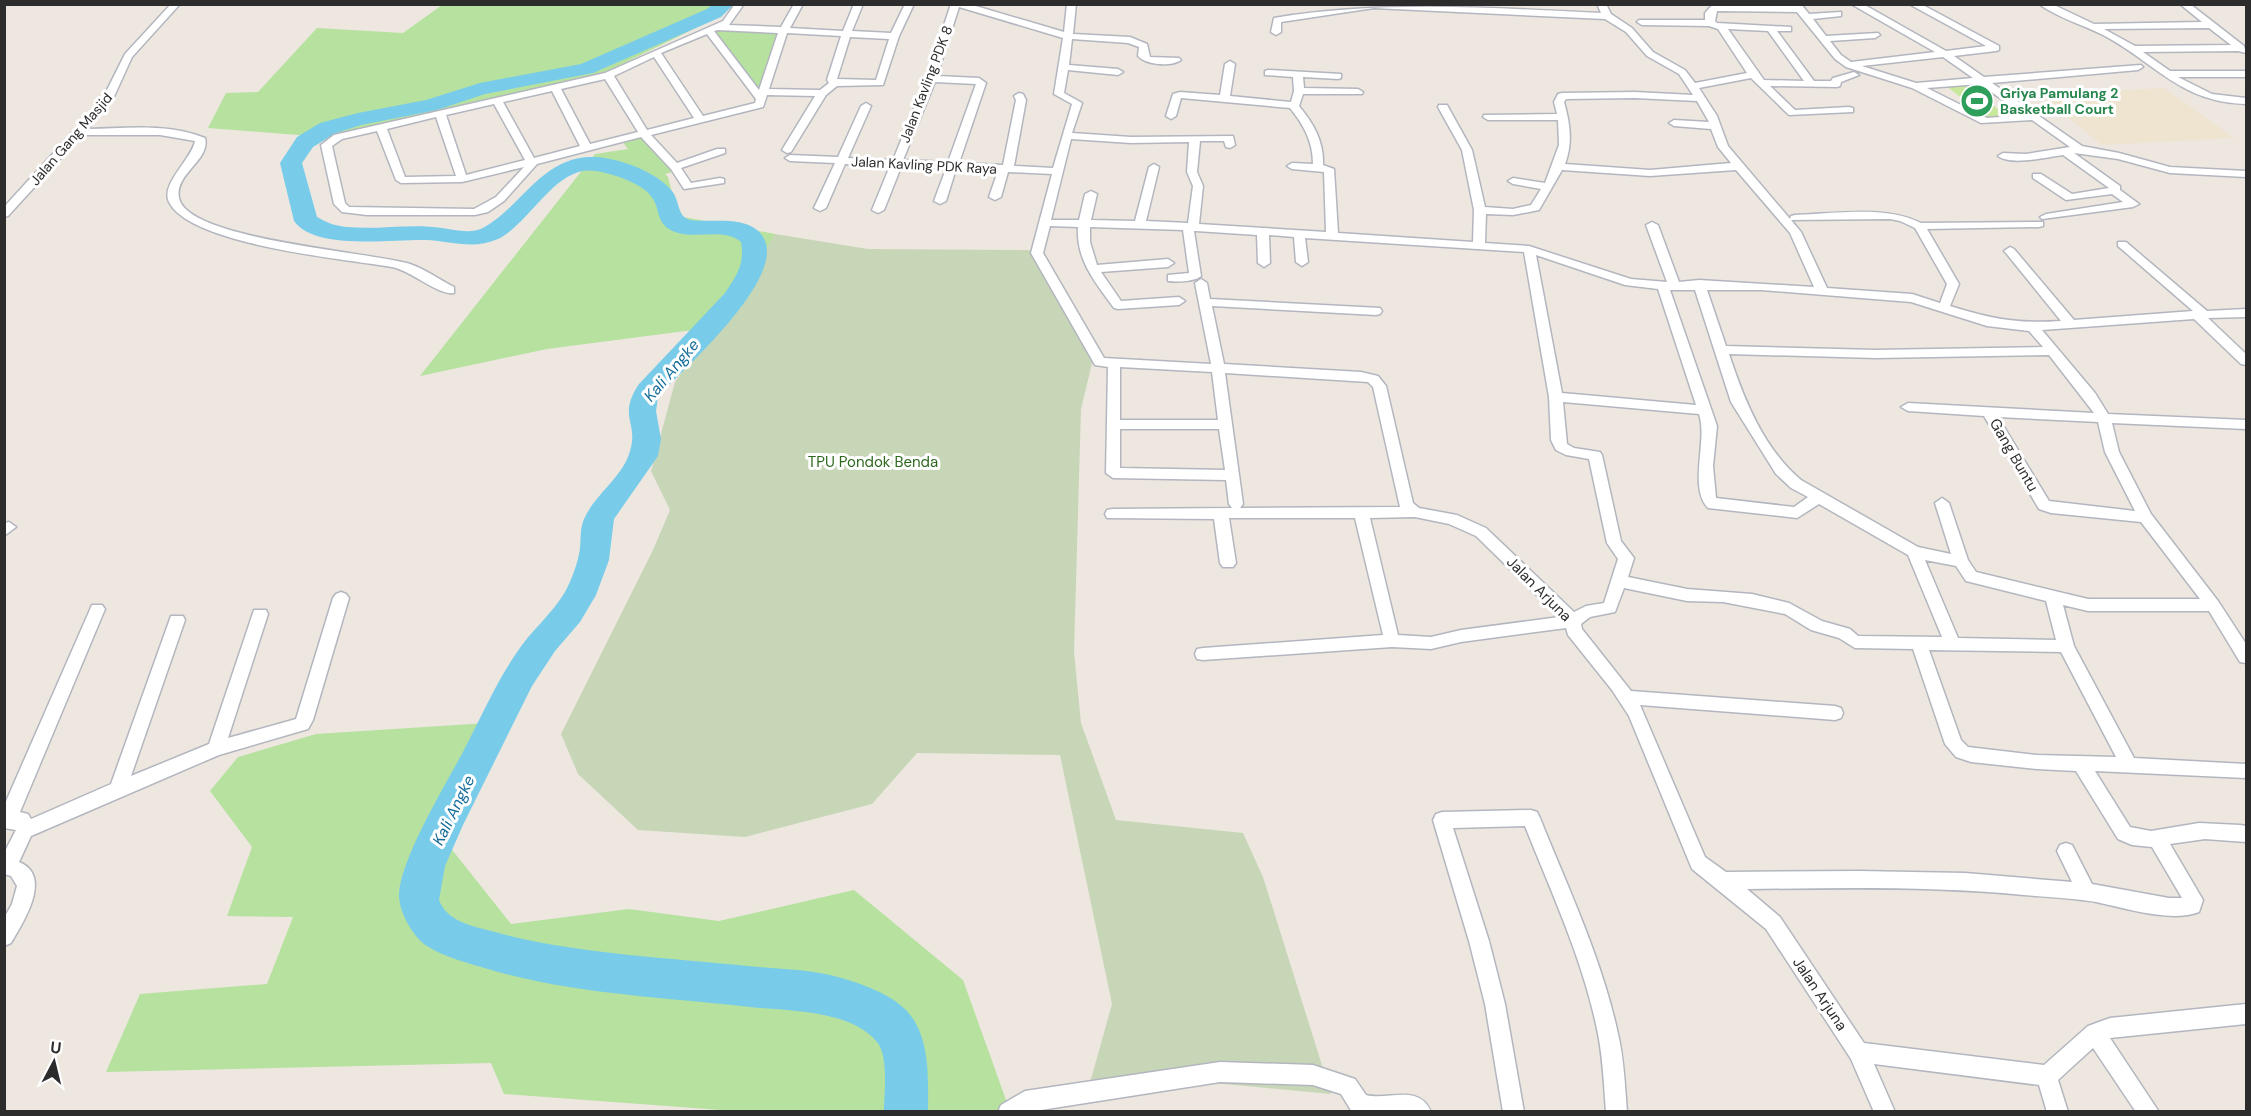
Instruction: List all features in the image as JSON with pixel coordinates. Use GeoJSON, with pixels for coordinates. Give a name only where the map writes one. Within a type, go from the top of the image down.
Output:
{"type":"FeatureCollection","features":[{"type":"Feature","properties":{"kind":"street","name":"Jalan Gang Masjid"},"geometry":{"type":"LineString","coordinates":[[4,214],[59,156],[111,95],[128,56],[176,4]]}},
{"type":"Feature","properties":{"kind":"street"},"geometry":{"type":"LineString","coordinates":[[532,163],[519,182],[486,209],[476,212],[367,212],[346,210],[340,204],[326,145],[338,137],[608,75],[729,21],[740,4]]}},
{"type":"Feature","properties":{"kind":"street"},"geometry":{"type":"LineString","coordinates":[[758,117],[783,32],[799,4]]}},
{"type":"Feature","properties":{"kind":"street"},"geometry":{"type":"LineString","coordinates":[[835,82],[832,80],[845,35],[859,4]]}},
{"type":"Feature","properties":{"kind":"street"},"geometry":{"type":"LineString","coordinates":[[381,127],[401,180],[462,179],[701,121],[762,99],[822,93],[835,82],[880,83],[894,36],[910,4]]}},
{"type":"Feature","properties":{"kind":"street"},"geometry":{"type":"LineString","coordinates":[[957,4],[1067,36],[1130,39],[1144,46],[1143,57],[1147,60],[1176,60]]}},
{"type":"Feature","properties":{"kind":"street","name":"Jalan Kavling PDK 8"},"geometry":{"type":"LineString","coordinates":[[878,210],[931,79],[957,4]]}},
{"type":"Feature","properties":{"kind":"street"},"geometry":{"type":"LineString","coordinates":[[1072,4],[1059,94],[1077,103],[1057,171],[1037,253],[1108,363],[1113,424],[1113,473],[1233,475]]}},
{"type":"Feature","properties":{"kind":"street"},"geometry":{"type":"LineString","coordinates":[[1556,4],[1565,14]]}},
{"type":"Feature","properties":{"kind":"street"},"geometry":{"type":"LineString","coordinates":[[1601,4],[1607,16]]}},
{"type":"Feature","properties":{"kind":"street"},"geometry":{"type":"LineString","coordinates":[[1855,4],[1945,54],[2079,149]]}},
{"type":"Feature","properties":{"kind":"street"},"geometry":{"type":"LineString","coordinates":[[1848,65],[1996,48],[1913,4]]}},
{"type":"Feature","properties":{"kind":"street"},"geometry":{"type":"LineString","coordinates":[[1922,9],[1943,4]]}},
{"type":"Feature","properties":{"kind":"street"},"geometry":{"type":"LineString","coordinates":[[2043,4],[2092,26],[2133,49],[2167,74],[2208,98],[2247,101]]}},
{"type":"Feature","properties":{"kind":"street"},"geometry":{"type":"LineString","coordinates":[[2184,4],[2244,50]]}},
{"type":"Feature","properties":{"kind":"street"},"geometry":{"type":"LineString","coordinates":[[1275,32],[1277,20],[1374,5],[1607,16],[1629,30],[1650,54],[1682,72],[1693,86],[1712,116],[1723,147],[1795,232],[1822,290]]}},
{"type":"Feature","properties":{"kind":"street"},"geometry":{"type":"LineString","coordinates":[[1711,23],[1710,13],[1716,6],[1757,6],[1838,14]]}},
{"type":"Feature","properties":{"kind":"street"},"geometry":{"type":"LineString","coordinates":[[1795,9],[1848,65],[1915,86],[1988,122],[2034,117]]}},
{"type":"Feature","properties":{"kind":"street"},"geometry":{"type":"LineString","coordinates":[[1642,22],[1711,23],[1722,28],[1788,29]]}},
{"type":"Feature","properties":{"kind":"street"},"geometry":{"type":"LineString","coordinates":[[2092,26],[2211,25]]}},
{"type":"Feature","properties":{"kind":"street"},"geometry":{"type":"LineString","coordinates":[[712,28],[894,36]]}},
{"type":"Feature","properties":{"kind":"street"},"geometry":{"type":"LineString","coordinates":[[712,28],[762,99]]}},
{"type":"Feature","properties":{"kind":"street"},"geometry":{"type":"LineString","coordinates":[[1722,28],[1757,79],[1793,113],[1786,115],[1797,121],[1825,112],[1849,110]]}},
{"type":"Feature","properties":{"kind":"street"},"geometry":{"type":"LineString","coordinates":[[1771,29],[1811,84]]}},
{"type":"Feature","properties":{"kind":"street"},"geometry":{"type":"LineString","coordinates":[[1824,39],[1875,35]]}},
{"type":"Feature","properties":{"kind":"street"},"geometry":{"type":"LineString","coordinates":[[2133,49],[2244,50]]}},
{"type":"Feature","properties":{"kind":"street"},"geometry":{"type":"LineString","coordinates":[[656,52],[701,121]]}},
{"type":"Feature","properties":{"kind":"street"},"geometry":{"type":"LineString","coordinates":[[1226,97],[1230,64]]}},
{"type":"Feature","properties":{"kind":"street"},"geometry":{"type":"LineString","coordinates":[[1915,86],[2138,66]]}},
{"type":"Feature","properties":{"kind":"street"},"geometry":{"type":"LineString","coordinates":[[1064,68],[1118,72]]}},
{"type":"Feature","properties":{"kind":"street"},"geometry":{"type":"LineString","coordinates":[[1268,73],[1338,76]]}},
{"type":"Feature","properties":{"kind":"street"},"geometry":{"type":"LineString","coordinates":[[2167,74],[2247,74]]}},
{"type":"Feature","properties":{"kind":"street"},"geometry":{"type":"LineString","coordinates":[[608,75],[645,135],[675,167],[689,188],[720,181]]}},
{"type":"Feature","properties":{"kind":"street"},"geometry":{"type":"LineString","coordinates":[[1293,105],[1299,92],[1298,75]]}},
{"type":"Feature","properties":{"kind":"street"},"geometry":{"type":"LineString","coordinates":[[1693,86],[1757,79],[1837,84],[1836,80],[1854,75]]}},
{"type":"Feature","properties":{"kind":"street"},"geometry":{"type":"LineString","coordinates":[[931,79],[981,82],[940,201]]}},
{"type":"Feature","properties":{"kind":"street"},"geometry":{"type":"LineString","coordinates":[[555,87],[587,149]]}},
{"type":"Feature","properties":{"kind":"street"},"geometry":{"type":"LineString","coordinates":[[1299,92],[1358,92]]}},
{"type":"Feature","properties":{"kind":"street","name":"Jalan Kavling PDK Raya"},"geometry":{"type":"LineString","coordinates":[[822,93],[788,154],[842,161],[1057,171]]}},
{"type":"Feature","properties":{"kind":"street"},"geometry":{"type":"LineString","coordinates":[[1480,210],[1513,212],[1533,209],[1560,167],[1565,146],[1564,117],[1559,100],[1566,95],[1635,94],[1702,98]]}},
{"type":"Feature","properties":{"kind":"street"},"geometry":{"type":"LineString","coordinates":[[1172,116],[1178,95],[1226,97],[1293,105],[1308,122],[1319,150],[1318,166]]}},
{"type":"Feature","properties":{"kind":"street"},"geometry":{"type":"LineString","coordinates":[[995,197],[1006,169],[1021,100],[1019,96]]}},
{"type":"Feature","properties":{"kind":"street"},"geometry":{"type":"LineString","coordinates":[[497,100],[532,163]]}},
{"type":"Feature","properties":{"kind":"street"},"geometry":{"type":"LineString","coordinates":[[819,208],[866,106]]}},
{"type":"Feature","properties":{"kind":"street"},"geometry":{"type":"LineString","coordinates":[[1443,106],[1467,150],[1480,210],[1479,244]]}},
{"type":"Feature","properties":{"kind":"street"},"geometry":{"type":"LineString","coordinates":[[440,113],[462,179]]}},
{"type":"Feature","properties":{"kind":"street"},"geometry":{"type":"LineString","coordinates":[[1488,117],[1564,117]]}},
{"type":"Feature","properties":{"kind":"street"},"geometry":{"type":"LineString","coordinates":[[1674,123],[1715,126]]}},
{"type":"Feature","properties":{"kind":"street"},"geometry":{"type":"LineString","coordinates":[[79,132],[164,132],[195,136],[201,140],[200,147],[175,185],[173,199],[176,207],[183,214],[205,227],[241,237],[408,267],[450,290]]}},
{"type":"Feature","properties":{"kind":"street"},"geometry":{"type":"LineString","coordinates":[[1067,136],[1166,141],[1229,138],[1230,145]]}},
{"type":"Feature","properties":{"kind":"street"},"geometry":{"type":"LineString","coordinates":[[1172,278],[1195,275],[1191,227],[1198,186],[1192,172],[1195,138]]}},
{"type":"Feature","properties":{"kind":"street"},"geometry":{"type":"LineString","coordinates":[[2003,156],[2026,157],[2079,149],[2169,170],[2247,174]]}},
{"type":"Feature","properties":{"kind":"street"},"geometry":{"type":"LineString","coordinates":[[675,167],[721,151]]}},
{"type":"Feature","properties":{"kind":"street"},"geometry":{"type":"LineString","coordinates":[[1795,218],[1890,216],[1903,218],[1919,226],[2043,220],[2133,204],[2114,190],[2116,188],[2065,151]]}},
{"type":"Feature","properties":{"kind":"street"},"geometry":{"type":"LineString","coordinates":[[1292,166],[1318,166],[1329,170],[1332,236]]}},
{"type":"Feature","properties":{"kind":"street"},"geometry":{"type":"LineString","coordinates":[[1560,167],[1650,173],[1740,166]]}},
{"type":"Feature","properties":{"kind":"street"},"geometry":{"type":"LineString","coordinates":[[1140,224],[1154,167]]}},
{"type":"Feature","properties":{"kind":"street"},"geometry":{"type":"LineString","coordinates":[[475,176],[519,182]]}},
{"type":"Feature","properties":{"kind":"street"},"geometry":{"type":"LineString","coordinates":[[2037,176],[2071,198],[2114,190]]}},
{"type":"Feature","properties":{"kind":"street"},"geometry":{"type":"LineString","coordinates":[[1513,181],[1548,187]]}},
{"type":"Feature","properties":{"kind":"street"},"geometry":{"type":"LineString","coordinates":[[1091,195],[1083,223],[1083,251],[1092,269],[1118,305],[1179,300]]}},
{"type":"Feature","properties":{"kind":"street"},"geometry":{"type":"LineString","coordinates":[[1045,223],[1140,224],[1529,249],[1619,279],[1669,286],[1699,284],[1822,290],[1912,298],[1994,323],[2033,327],[2069,322],[2247,313]]}},
{"type":"Feature","properties":{"kind":"street"},"geometry":{"type":"LineString","coordinates":[[1652,225],[1711,431],[1706,466],[1708,499],[1710,502],[1797,513],[1818,497]]}},
{"type":"Feature","properties":{"kind":"street"},"geometry":{"type":"LineString","coordinates":[[1919,226],[1953,284],[1944,306]]}},
{"type":"Feature","properties":{"kind":"street"},"geometry":{"type":"LineString","coordinates":[[1263,231],[1264,263]]}},
{"type":"Feature","properties":{"kind":"street"},"geometry":{"type":"LineString","coordinates":[[1299,233],[1302,262]]}},
{"type":"Feature","properties":{"kind":"street"},"geometry":{"type":"LineString","coordinates":[[2122,244],[2200,314],[2247,361]]}},
{"type":"Feature","properties":{"kind":"street"},"geometry":{"type":"LineString","coordinates":[[1203,654],[1392,641],[1431,643],[1461,636],[1573,621],[1586,612],[1610,608],[1626,558],[1614,543],[1595,455],[1571,452],[1561,447],[1558,440],[1556,397],[1529,249]]}},
{"type":"Feature","properties":{"kind":"street"},"geometry":{"type":"LineString","coordinates":[[2010,251],[2069,322]]}},
{"type":"Feature","properties":{"kind":"street"},"geometry":{"type":"LineString","coordinates":[[1092,269],[1168,263]]}},
{"type":"Feature","properties":{"kind":"street"},"geometry":{"type":"LineString","coordinates":[[1201,283],[1218,366],[1236,504]]}},
{"type":"Feature","properties":{"kind":"street"},"geometry":{"type":"LineString","coordinates":[[1699,284],[1735,396],[1773,459],[1788,477],[1818,497],[1914,552],[1961,561]]}},
{"type":"Feature","properties":{"kind":"street"},"geometry":{"type":"LineString","coordinates":[[1206,302],[1376,311]]}},
{"type":"Feature","properties":{"kind":"street"},"geometry":{"type":"LineString","coordinates":[[2033,327],[2090,396],[2104,418],[2107,439],[2112,452],[2145,517],[2242,643],[2247,657]]}},
{"type":"Feature","properties":{"kind":"street"},"geometry":{"type":"LineString","coordinates":[[1720,350],[1876,354],[2054,351]]}},
{"type":"Feature","properties":{"kind":"street"},"geometry":{"type":"LineString","coordinates":[[1108,363],[1218,366],[1361,376],[1373,379],[1379,386],[1406,505],[1415,512]]}},
{"type":"Feature","properties":{"kind":"street"},"geometry":{"type":"LineString","coordinates":[[1556,397],[1704,410]]}},
{"type":"Feature","properties":{"kind":"street","name":"Gang Buntu"},"geometry":{"type":"LineString","coordinates":[[1908,407],[2205,424],[2247,424]]}},
{"type":"Feature","properties":{"kind":"street","name":"Gang Buntu"},"geometry":{"type":"LineString","coordinates":[[1988,410],[2044,505],[2051,508],[2145,517]]}},
{"type":"Feature","properties":{"kind":"street"},"geometry":{"type":"LineString","coordinates":[[1113,424],[1226,425]]}},
{"type":"Feature","properties":{"kind":"street"},"geometry":{"type":"LineString","coordinates":[[1942,503],[1961,561],[1971,577],[2088,605],[2213,605]]}},
{"type":"Feature","properties":{"kind":"street"},"geometry":{"type":"LineString","coordinates":[[1361,512],[1392,641]]}},
{"type":"Feature","properties":{"kind":"street","name":"Jalan Arjuna"},"geometry":{"type":"LineString","coordinates":[[1112,514],[1415,512],[1452,519],[1481,532],[1573,621],[1574,631],[1636,713],[1698,863],[1773,923],[1858,1052],[1885,1112]]}},
{"type":"Feature","properties":{"kind":"street"},"geometry":{"type":"LineString","coordinates":[[1221,513],[1228,563]]}},
{"type":"Feature","properties":{"kind":"street"},"geometry":{"type":"LineString","coordinates":[[1914,552],[1952,643]]}},
{"type":"Feature","properties":{"kind":"street"},"geometry":{"type":"LineString","coordinates":[[1619,581],[1687,595],[1752,600],[1789,609],[1817,626],[1844,633],[1855,642],[2066,646]]}},
{"type":"Feature","properties":{"kind":"street"},"geometry":{"type":"LineString","coordinates":[[4,937],[24,902],[27,889],[25,879],[19,871],[6,865],[26,830],[216,749],[296,726],[304,720],[341,597]]}},
{"type":"Feature","properties":{"kind":"street"},"geometry":{"type":"LineString","coordinates":[[2053,598],[2066,646],[2129,765]]}},
{"type":"Feature","properties":{"kind":"street"},"geometry":{"type":"LineString","coordinates":[[26,830],[22,820],[6,820],[97,609]]}},
{"type":"Feature","properties":{"kind":"street"},"geometry":{"type":"LineString","coordinates":[[216,749],[260,614]]}},
{"type":"Feature","properties":{"kind":"street"},"geometry":{"type":"LineString","coordinates":[[118,789],[177,620]]}},
{"type":"Feature","properties":{"kind":"street"},"geometry":{"type":"LineString","coordinates":[[1919,643],[1954,744],[1962,752],[2037,762],[2247,771]]}},
{"type":"Feature","properties":{"kind":"street"},"geometry":{"type":"LineString","coordinates":[[1625,697],[1835,713]]}},
{"type":"Feature","properties":{"kind":"street"},"geometry":{"type":"LineString","coordinates":[[2081,763],[2124,833],[2134,838],[2156,838],[2197,831],[2247,834]]}},
{"type":"Feature","properties":{"kind":"street"},"geometry":{"type":"LineString","coordinates":[[1514,1112],[1495,1004],[1479,941],[1442,820],[1531,818],[1574,926],[1600,1001],[1610,1041],[1617,1112]]}},
{"type":"Feature","properties":{"kind":"street"},"geometry":{"type":"LineString","coordinates":[[1723,881],[1859,879],[1965,881],[2086,892],[2169,907],[2192,906],[2194,900],[2156,838]]}},
{"type":"Feature","properties":{"kind":"street"},"geometry":{"type":"LineString","coordinates":[[2066,851],[2086,892]]}},
{"type":"Feature","properties":{"kind":"street"},"geometry":{"type":"LineString","coordinates":[[1858,1052],[2047,1076],[2096,1033],[2123,1025],[2247,1014]]}},
{"type":"Feature","properties":{"kind":"street"},"geometry":{"type":"LineString","coordinates":[[2096,1033],[2149,1112]]}},
{"type":"Feature","properties":{"kind":"street"},"geometry":{"type":"LineString","coordinates":[[1008,1112],[1025,1101],[1220,1072],[1313,1074],[1348,1086],[1359,1104],[1376,1108],[1404,1103],[1418,1107],[1421,1112]]}},
{"type":"Feature","properties":{"kind":"street"},"geometry":{"type":"LineString","coordinates":[[2047,1076],[2058,1112]]}},
{"type":"Feature","properties":{"kind":"shaded area"},"geometry":{"type":"Polygon","coordinates":[[[2164,88],[2234,138],[2102,145],[2039,94],[2164,88]]]}},
{"type":"Feature","properties":{"kind":"green space"},"geometry":{"type":"Polygon","coordinates":[[[442,5],[731,5],[714,19],[604,73],[324,137],[208,128],[226,93],[258,92],[317,28],[403,33],[442,5]]]}},
{"type":"Feature","properties":{"kind":"green space"},"geometry":{"type":"Polygon","coordinates":[[[708,30],[783,32],[758,95],[708,30]]]}},
{"type":"Feature","properties":{"kind":"green space","name":"Griya Pamulang 2 Basketball Court"},"geometry":{"type":"Polygon","coordinates":[[[1965,84],[2008,117],[1989,119],[1946,86],[1965,84]]]}},
{"type":"Feature","properties":{"kind":"green space"},"geometry":{"type":"Polygon","coordinates":[[[646,136],[645,142],[668,160],[672,172],[665,174],[668,177],[678,216],[775,234],[745,286],[716,327],[547,349],[420,376],[595,154],[628,149],[621,140],[646,136]]]}},
{"type":"Feature","properties":{"kind":"green space","name":"TPU Pondok Benda"},"geometry":{"type":"Polygon","coordinates":[[[775,234],[868,249],[1032,250],[1093,359],[1081,409],[1074,652],[1081,723],[1116,820],[1243,833],[1263,877],[1331,1094],[1213,1083],[1086,1097],[1112,1004],[1060,755],[917,753],[872,804],[745,837],[638,830],[578,774],[561,734],[653,550],[670,510],[651,471],[675,382],[745,286],[775,234]]]}},
{"type":"Feature","properties":{"kind":"green space"},"geometry":{"type":"Polygon","coordinates":[[[487,723],[438,832],[511,924],[629,909],[719,921],[854,890],[963,980],[1010,1111],[748,1112],[504,1094],[491,1063],[106,1072],[140,994],[267,984],[293,917],[227,916],[252,847],[210,791],[238,757],[316,734],[487,723]]]}},
{"type":"Feature","properties":{"kind":"waterway","name":"Kali Angke"},"geometry":{"type":"LineString","coordinates":[[725,4],[714,13],[586,69],[480,89],[430,106],[358,119],[328,128],[305,142],[291,163],[306,221],[331,232],[363,235],[433,233],[466,238],[483,236],[504,224],[552,179],[565,170],[579,165],[595,164],[621,171],[652,185],[664,196],[672,220],[680,225],[730,229],[747,234],[753,240],[756,256],[749,275],[735,297],[644,397],[642,411],[646,447],[643,456],[599,519],[594,560],[579,595],[520,676],[450,813],[426,866],[419,900],[425,915],[439,931],[503,954],[601,971],[837,997],[861,1006],[879,1016],[899,1037],[906,1067],[906,1112]]}},
{"type":"Feature","properties":{"kind":"place","name":"Griya Pamulang 2 Basketball Court"},"geometry":{"type":"Point","coordinates":[1977,101]}}]}
